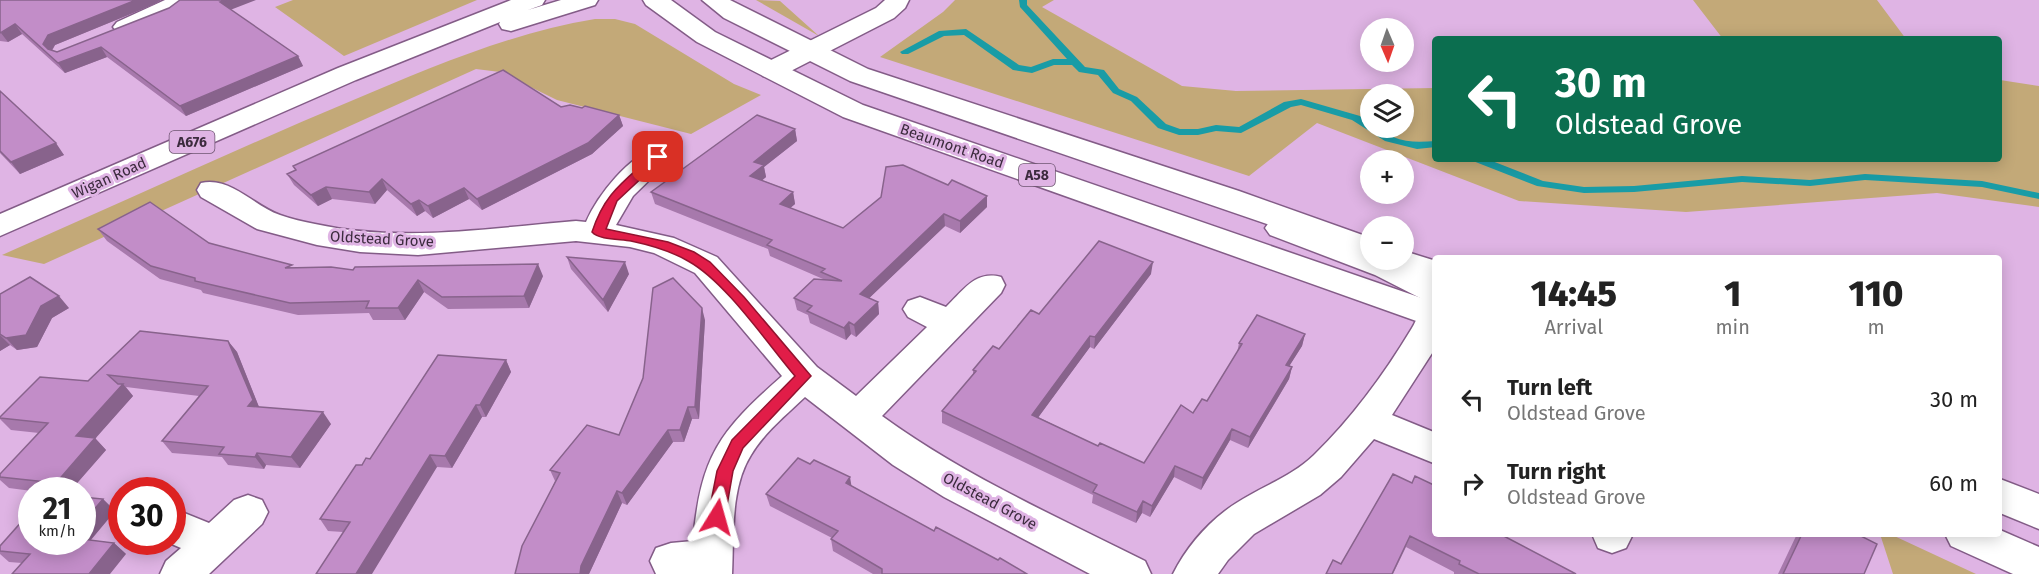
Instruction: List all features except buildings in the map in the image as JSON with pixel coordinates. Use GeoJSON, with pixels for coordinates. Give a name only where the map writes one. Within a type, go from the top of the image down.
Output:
{"type":"FeatureCollection","features":[{"type":"Feature","properties":{"kind":"main road"},"geometry":{"type":"LineString","coordinates":[[105,35],[165,11],[181,0]]}},
{"type":"Feature","properties":{"kind":"main road","name":"Wigan Road"},"geometry":{"type":"LineString","coordinates":[[0,226],[384,60],[533,0]]}},
{"type":"Feature","properties":{"kind":"main road","name":"Wigan Road"},"geometry":{"type":"LineString","coordinates":[[384,60],[586,0]]}},
{"type":"Feature","properties":{"kind":"main road","name":"Beaumont Road"},"geometry":{"type":"LineString","coordinates":[[655,0],[706,37],[853,111],[1432,314]]}},
{"type":"Feature","properties":{"kind":"main road"},"geometry":{"type":"LineString","coordinates":[[714,0],[733,13],[859,75],[1228,198],[1360,245]]}},
{"type":"Feature","properties":{"kind":"main road"},"geometry":{"type":"LineString","coordinates":[[772,70],[885,13],[897,0]]}},
{"type":"Feature","properties":{"kind":"main road"},"geometry":{"type":"LineString","coordinates":[[598,232],[615,179],[658,157]]}},
{"type":"Feature","properties":{"kind":"main road","name":"Oldstead Grove"},"geometry":{"type":"LineString","coordinates":[[212,190],[268,222],[317,235],[360,241],[418,244],[576,231],[630,237],[690,256],[706,265],[804,376],[906,454],[958,486],[1130,574]]}},
{"type":"Feature","properties":{"kind":"main road"},"geometry":{"type":"LineString","coordinates":[[1228,198],[1250,216],[1386,267],[1432,291]]}},
{"type":"Feature","properties":{"kind":"main road"},"geometry":{"type":"LineString","coordinates":[[1414,265],[1432,272]]}},
{"type":"Feature","properties":{"kind":"main road"},"geometry":{"type":"LineString","coordinates":[[857,418],[989,285]]}},
{"type":"Feature","properties":{"kind":"main road"},"geometry":{"type":"LineString","coordinates":[[920,309],[951,324]]}},
{"type":"Feature","properties":{"kind":"main road"},"geometry":{"type":"LineString","coordinates":[[1194,574],[1214,547],[1240,522],[1305,484],[1327,466],[1368,421],[1432,322]]}},
{"type":"Feature","properties":{"kind":"main road"},"geometry":{"type":"LineString","coordinates":[[671,561],[712,566],[718,497],[725,471],[737,444],[804,376]]}},
{"type":"Feature","properties":{"kind":"main road"},"geometry":{"type":"LineString","coordinates":[[1368,421],[1432,447]]}},
{"type":"Feature","properties":{"kind":"main road"},"geometry":{"type":"LineString","coordinates":[[2002,496],[2039,512]]}},
{"type":"Feature","properties":{"kind":"main road"},"geometry":{"type":"LineString","coordinates":[[181,574],[248,512]]}},
{"type":"Feature","properties":{"kind":"main road"},"geometry":{"type":"LineString","coordinates":[[186,531],[214,544]]}},
{"type":"Feature","properties":{"kind":"main road"},"geometry":{"type":"LineString","coordinates":[[1972,537],[2039,566]]}},
{"type":"Feature","properties":{"kind":"shaded area"},"geometry":{"type":"Polygon","coordinates":[[[293,0],[477,0],[344,56],[275,7],[293,0]]]}},
{"type":"Feature","properties":{"kind":"shaded area"},"geometry":{"type":"Polygon","coordinates":[[[756,0],[780,1],[819,36],[756,0]]]}},
{"type":"Feature","properties":{"kind":"shaded area"},"geometry":{"type":"Polygon","coordinates":[[[955,0],[1054,0],[1042,7],[1182,86],[1236,91],[1360,89],[1360,138],[1414,138],[1414,88],[1432,88],[1432,162],[2002,162],[2002,80],[2039,86],[2039,207],[1937,193],[1686,212],[1519,201],[1414,160],[1414,150],[1387,150],[1317,123],[1249,176],[880,57],[943,12],[955,0]]]}},
{"type":"Feature","properties":{"kind":"shaded area"},"geometry":{"type":"Polygon","coordinates":[[[1693,0],[1877,0],[1904,36],[1721,36],[1693,0]]]}},
{"type":"Feature","properties":{"kind":"shaded area"},"geometry":{"type":"Polygon","coordinates":[[[595,19],[615,19],[635,24],[734,84],[761,95],[691,134],[557,100],[500,72],[476,69],[44,264],[2,255],[263,139],[441,64],[501,42],[595,19]]]}},
{"type":"Feature","properties":{"kind":"shaded area"},"geometry":{"type":"Polygon","coordinates":[[[1881,537],[1896,537],[1976,574],[1893,574],[1881,537]]]}},
{"type":"Feature","properties":{"kind":"waterway"},"geometry":{"type":"LineString","coordinates":[[1023,0],[1023,5],[1082,70],[1101,72],[1116,91],[1134,99],[1162,126],[1179,132],[1198,132],[1216,128],[1241,130],[1288,104],[1301,102],[1356,118],[1389,139],[1417,146],[1432,144]]}},
{"type":"Feature","properties":{"kind":"waterway"},"geometry":{"type":"LineString","coordinates":[[905,52],[942,33],[966,32],[1016,68],[1032,70],[1053,62],[1074,62]]}},
{"type":"Feature","properties":{"kind":"waterway"},"geometry":{"type":"LineString","coordinates":[[1485,162],[1541,184],[1584,190],[1634,189],[1742,179],[1810,183],[1865,177],[1982,184],[2039,196]]}},
{"type":"Feature","properties":{"kind":"route"},"geometry":{"type":"LineString","coordinates":[[658,157],[613,198],[598,232],[630,237],[663,246],[706,265],[804,376],[737,444],[725,471],[718,497],[717,517]]}}]}
